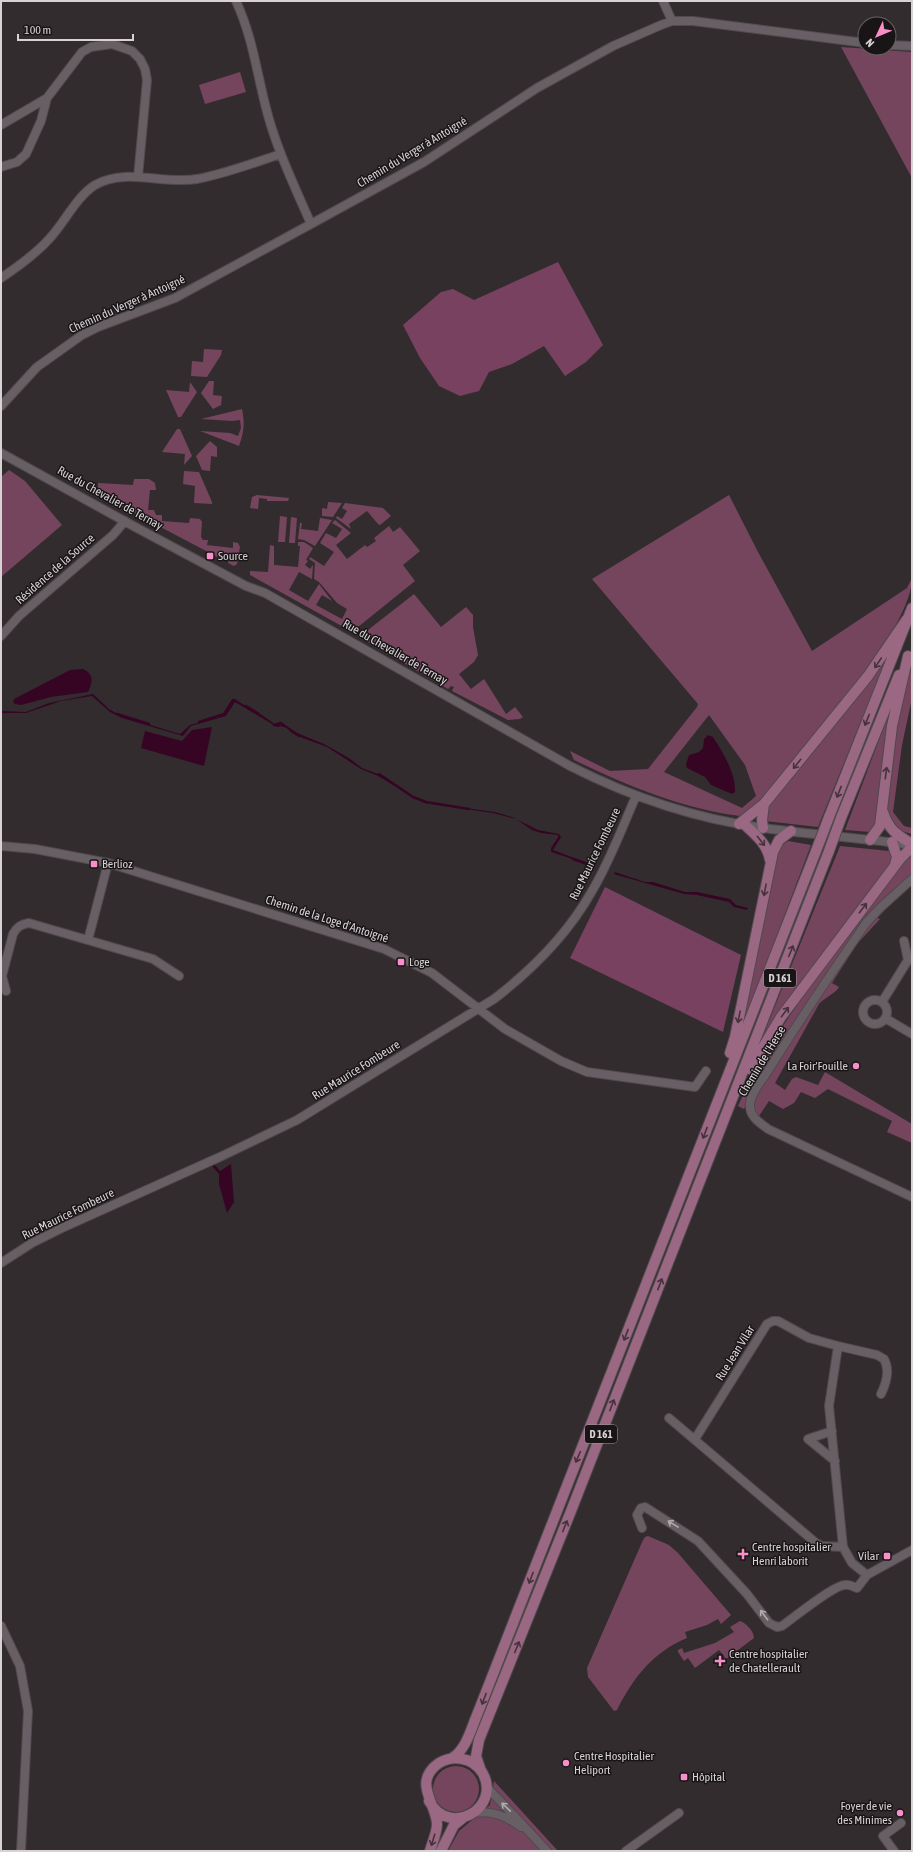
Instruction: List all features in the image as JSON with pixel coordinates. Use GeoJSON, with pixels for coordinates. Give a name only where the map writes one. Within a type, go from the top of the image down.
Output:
{"type":"FeatureCollection","features":[{"type":"Feature","properties":{"kind":"main road","name":"D 161"},"geometry":{"type":"LineString","coordinates":[[452,1758],[458,1754],[464,1744],[477,1715],[912,608]]}},
{"type":"Feature","properties":{"kind":"main road"},"geometry":{"type":"LineString","coordinates":[[771,861],[762,840],[742,824],[764,804],[868,676],[907,619]]}},
{"type":"Feature","properties":{"kind":"main road","name":"D 161"},"geometry":{"type":"LineString","coordinates":[[481,1771],[476,1756],[479,1740],[571,1512],[841,818],[912,646]]}},
{"type":"Feature","properties":{"kind":"main road"},"geometry":{"type":"LineString","coordinates":[[870,840],[880,826],[883,812],[892,726],[908,656]]}},
{"type":"Feature","properties":{"kind":"main road"},"geometry":{"type":"LineString","coordinates":[[763,828],[762,820],[764,804]]}},
{"type":"Feature","properties":{"kind":"main road"},"geometry":{"type":"LineString","coordinates":[[730,1105],[741,1092],[754,1060],[781,1017],[895,865],[912,845],[896,834],[887,824],[883,812]]}},
{"type":"Feature","properties":{"kind":"main road"},"geometry":{"type":"LineString","coordinates":[[720,1097],[723,1076],[736,1037],[773,852],[779,840],[791,831]]}},
{"type":"Feature","properties":{"kind":"main road"},"geometry":{"type":"LineString","coordinates":[[892,842],[897,857],[895,865]]}},
{"type":"Feature","properties":{"kind":"main road"},"geometry":{"type":"LineString","coordinates":[[430,1851],[437,1826],[426,1789],[429,1776],[437,1765],[452,1758],[466,1760],[475,1764],[481,1771],[486,1786],[483,1801],[469,1815],[454,1825],[441,1851]]}},
{"type":"Feature","properties":{"kind":"main road"},"geometry":{"type":"LineString","coordinates":[[429,1801],[436,1810],[445,1816],[455,1818],[469,1815]]}},
{"type":"Feature","properties":{"kind":"street"},"geometry":{"type":"LineString","coordinates":[[236,1],[250,38],[264,104],[281,154],[311,224]]}},
{"type":"Feature","properties":{"kind":"street"},"geometry":{"type":"LineString","coordinates":[[663,1],[672,21]]}},
{"type":"Feature","properties":{"kind":"street","name":"Chemin du Verger à Antoigné"},"geometry":{"type":"LineString","coordinates":[[1,406],[37,367],[82,335],[105,324],[174,298],[311,224],[431,158],[537,88],[613,46],[672,21],[693,21],[857,42]]}},
{"type":"Feature","properties":{"kind":"street"},"geometry":{"type":"LineString","coordinates":[[1,125],[47,98],[82,52],[91,47],[112,44],[132,52],[140,59],[145,69],[147,80],[138,177]]}},
{"type":"Feature","properties":{"kind":"street"},"geometry":{"type":"LineString","coordinates":[[897,45],[912,46]]}},
{"type":"Feature","properties":{"kind":"street"},"geometry":{"type":"LineString","coordinates":[[1,167],[17,162],[26,154],[41,121],[47,98]]}},
{"type":"Feature","properties":{"kind":"street"},"geometry":{"type":"LineString","coordinates":[[1,278],[28,260],[41,248],[91,188],[112,178],[138,177],[171,181],[196,179],[281,154]]}},
{"type":"Feature","properties":{"kind":"street","name":"Rue du Chevalier de Ternay"},"geometry":{"type":"LineString","coordinates":[[1,452],[246,586],[265,593],[570,766],[612,787],[636,796],[707,817],[742,824],[763,828],[912,845]]}},
{"type":"Feature","properties":{"kind":"street","name":"Résidence de la Source"},"geometry":{"type":"LineString","coordinates":[[1,636],[18,616],[113,535],[125,521]]}},
{"type":"Feature","properties":{"kind":"street","name":"Rue Maurice Fombeure"},"geometry":{"type":"LineString","coordinates":[[1,1263],[62,1228],[222,1156],[297,1120],[500,994],[531,968],[548,951],[579,912],[607,862],[636,796]]}},
{"type":"Feature","properties":{"kind":"street","name":"Chemin de la Loge d'Antoigné"},"geometry":{"type":"LineString","coordinates":[[1,846],[36,849],[108,863],[384,949],[432,973],[511,1033],[561,1061],[587,1072],[695,1088],[706,1071]]}},
{"type":"Feature","properties":{"kind":"street"},"geometry":{"type":"LineString","coordinates":[[88,940],[108,863]]}},
{"type":"Feature","properties":{"kind":"street","name":"Chemin de l'Herse"},"geometry":{"type":"LineString","coordinates":[[912,879],[866,923],[754,1092],[749,1105],[752,1115],[759,1123],[912,1197]]}},
{"type":"Feature","properties":{"kind":"street"},"geometry":{"type":"LineString","coordinates":[[6,992],[2,976],[13,934],[22,924],[29,923],[153,959],[179,976]]}},
{"type":"Feature","properties":{"kind":"street"},"geometry":{"type":"LineString","coordinates":[[882,1002],[908,960],[904,941]]}},
{"type":"Feature","properties":{"kind":"street"},"geometry":{"type":"LineString","coordinates":[[874,1000],[882,1002],[887,1012],[885,1018],[880,1023],[873,1024],[866,1021],[862,1014],[864,1006],[870,1001],[874,1000]]}},
{"type":"Feature","properties":{"kind":"street"},"geometry":{"type":"LineString","coordinates":[[885,1018],[912,1034]]}},
{"type":"Feature","properties":{"kind":"street","name":"Rue Jean Vilar"},"geometry":{"type":"LineString","coordinates":[[695,1439],[767,1324],[772,1321],[778,1322],[809,1338],[877,1354],[884,1359],[886,1366],[886,1379],[881,1394]]}},
{"type":"Feature","properties":{"kind":"street"},"geometry":{"type":"LineString","coordinates":[[838,1346],[829,1400],[843,1548],[852,1563],[867,1575]]}},
{"type":"Feature","properties":{"kind":"street"},"geometry":{"type":"LineString","coordinates":[[669,1418],[816,1543],[822,1546],[843,1548]]}},
{"type":"Feature","properties":{"kind":"street"},"geometry":{"type":"LineString","coordinates":[[832,1431],[808,1439],[835,1461]]}},
{"type":"Feature","properties":{"kind":"street"},"geometry":{"type":"LineString","coordinates":[[642,1528],[637,1515],[641,1508],[648,1508],[698,1540],[747,1594],[772,1625],[777,1627],[782,1626],[819,1599],[840,1586],[849,1585],[857,1588],[867,1575],[896,1557],[912,1550]]}},
{"type":"Feature","properties":{"kind":"street"},"geometry":{"type":"LineString","coordinates":[[1,1626],[20,1666],[28,1711],[21,1851]]}},
{"type":"Feature","properties":{"kind":"street"},"geometry":{"type":"LineString","coordinates":[[486,1786],[545,1849]]}},
{"type":"Feature","properties":{"kind":"street"},"geometry":{"type":"LineString","coordinates":[[469,1815],[489,1812],[503,1816],[517,1824],[545,1849]]}},
{"type":"Feature","properties":{"kind":"street"},"geometry":{"type":"LineString","coordinates":[[626,1851],[679,1813]]}},
{"type":"Feature","properties":{"kind":"street"},"geometry":{"type":"LineString","coordinates":[[894,1851],[883,1836],[901,1823]]}},
{"type":"Feature","properties":{"kind":"shaded area"},"geometry":{"type":"Polygon","coordinates":[[[841,47],[857,48],[857,56],[897,56],[897,51],[912,52],[912,178],[841,47]]]}},
{"type":"Feature","properties":{"kind":"shaded area"},"geometry":{"type":"Polygon","coordinates":[[[240,72],[246,92],[205,104],[199,85],[240,72]]]}},
{"type":"Feature","properties":{"kind":"shaded area"},"geometry":{"type":"Polygon","coordinates":[[[558,262],[603,345],[586,362],[565,376],[544,346],[512,364],[489,372],[479,391],[460,396],[439,386],[420,358],[403,325],[441,292],[453,289],[474,300],[558,262]]]}},
{"type":"Feature","properties":{"kind":"shaded area"},"geometry":{"type":"Polygon","coordinates":[[[204,349],[222,350],[221,355],[207,377],[191,376],[192,361],[203,362],[204,349]]]}},
{"type":"Feature","properties":{"kind":"shaded area"},"geometry":{"type":"Polygon","coordinates":[[[209,381],[214,381],[213,395],[222,396],[221,405],[213,409],[201,393],[209,381]]]}},
{"type":"Feature","properties":{"kind":"shaded area"},"geometry":{"type":"Polygon","coordinates":[[[190,382],[197,392],[181,417],[178,417],[166,390],[189,392],[190,382]]]}},
{"type":"Feature","properties":{"kind":"shaded area"},"geometry":{"type":"Polygon","coordinates":[[[242,409],[244,428],[239,446],[200,431],[230,433],[238,436],[241,428],[240,420],[232,421],[201,419],[242,409]]]}},
{"type":"Feature","properties":{"kind":"shaded area"},"geometry":{"type":"Polygon","coordinates":[[[177,429],[180,429],[192,456],[184,465],[185,454],[162,452],[177,429]]]}},
{"type":"Feature","properties":{"kind":"shaded area"},"geometry":{"type":"Polygon","coordinates":[[[210,441],[217,447],[217,457],[211,456],[210,471],[202,470],[196,456],[210,441]]]}},
{"type":"Feature","properties":{"kind":"shaded area"},"geometry":{"type":"Polygon","coordinates":[[[9,470],[25,481],[62,525],[1,577],[1,477],[9,470]]]}},
{"type":"Feature","properties":{"kind":"shaded area"},"geometry":{"type":"Polygon","coordinates":[[[184,471],[199,472],[212,504],[194,503],[195,486],[183,484],[184,471]]]}},
{"type":"Feature","properties":{"kind":"shaded area"},"geometry":{"type":"Polygon","coordinates":[[[134,479],[149,479],[155,483],[156,490],[150,490],[148,510],[154,510],[156,515],[162,515],[162,521],[189,523],[190,518],[200,519],[202,522],[201,537],[203,540],[208,540],[207,545],[233,548],[233,542],[238,543],[240,547],[237,564],[234,566],[228,563],[229,561],[226,559],[225,561],[98,494],[98,483],[133,485],[134,479]]]}},
{"type":"Feature","properties":{"kind":"shaded area"},"geometry":{"type":"Polygon","coordinates":[[[257,495],[289,498],[288,501],[267,501],[267,499],[259,498],[258,509],[250,508],[252,497],[257,495]]]}},
{"type":"Feature","properties":{"kind":"shaded area"},"geometry":{"type":"Polygon","coordinates":[[[729,495],[812,651],[907,588],[912,578],[911,588],[904,609],[875,661],[760,803],[744,815],[740,816],[697,808],[655,795],[574,760],[570,751],[610,771],[648,769],[698,704],[592,579],[729,495]],[[709,715],[664,772],[742,808],[756,796],[745,765],[709,715]]]}},
{"type":"Feature","properties":{"kind":"shaded area"},"geometry":{"type":"Polygon","coordinates":[[[328,502],[342,503],[333,517],[322,516],[322,508],[327,509],[328,502]]]}},
{"type":"Feature","properties":{"kind":"shaded area"},"geometry":{"type":"Polygon","coordinates":[[[345,503],[383,508],[391,516],[380,525],[367,511],[349,524],[351,529],[336,518],[337,516],[342,519],[347,511],[342,508],[345,503]]]}},
{"type":"Feature","properties":{"kind":"shaded area"},"geometry":{"type":"Polygon","coordinates":[[[280,516],[287,517],[285,542],[278,542],[280,516]]]}},
{"type":"Feature","properties":{"kind":"shaded area"},"geometry":{"type":"Polygon","coordinates":[[[291,517],[297,518],[295,543],[289,543],[291,517]]]}},
{"type":"Feature","properties":{"kind":"shaded area"},"geometry":{"type":"Polygon","coordinates":[[[320,518],[332,520],[315,546],[304,540],[298,539],[300,523],[302,523],[301,529],[318,531],[320,518]]]}},
{"type":"Feature","properties":{"kind":"shaded area"},"geometry":{"type":"Polygon","coordinates":[[[335,520],[351,533],[336,545],[347,559],[365,545],[367,547],[376,541],[374,538],[389,526],[393,532],[400,527],[420,551],[403,565],[415,581],[358,627],[347,629],[250,575],[250,571],[268,572],[270,545],[274,546],[274,565],[298,567],[300,546],[298,546],[298,542],[304,542],[313,548],[306,560],[308,561],[305,565],[310,569],[313,565],[312,579],[299,572],[289,590],[308,601],[319,584],[332,601],[322,595],[316,605],[342,619],[347,609],[337,603],[319,582],[314,579],[315,563],[309,559],[310,557],[324,566],[334,552],[320,543],[326,533],[336,538],[342,529],[332,523],[335,520]]]}},
{"type":"Feature","properties":{"kind":"shaded area"},"geometry":{"type":"Polygon","coordinates":[[[414,594],[441,627],[466,607],[473,615],[473,627],[478,655],[474,662],[459,674],[471,689],[484,679],[506,714],[515,707],[523,717],[520,719],[508,720],[452,691],[454,687],[451,686],[448,689],[363,639],[368,630],[414,594]]]}},
{"type":"Feature","properties":{"kind":"shaded area"},"geometry":{"type":"Polygon","coordinates":[[[891,647],[818,827],[765,821],[765,809],[891,647]]]}},
{"type":"Feature","properties":{"kind":"shaded area"},"geometry":{"type":"Polygon","coordinates":[[[912,665],[912,698],[902,745],[893,812],[904,826],[912,828],[912,834],[896,827],[891,821],[887,812],[898,719],[912,665]]]}},
{"type":"Feature","properties":{"kind":"shaded area"},"geometry":{"type":"Polygon","coordinates":[[[83,669],[89,673],[92,679],[88,692],[51,697],[21,705],[13,702],[14,699],[70,670],[83,669]]]}},
{"type":"Feature","properties":{"kind":"shaded area"},"geometry":{"type":"Polygon","coordinates":[[[93,694],[109,709],[121,716],[180,734],[190,725],[219,717],[226,713],[234,699],[276,725],[284,724],[297,733],[324,744],[349,758],[362,768],[378,774],[416,798],[429,803],[495,812],[516,819],[493,813],[424,803],[378,776],[361,769],[327,747],[300,737],[283,726],[277,727],[235,702],[226,716],[191,726],[183,736],[122,718],[110,712],[92,696],[61,701],[26,713],[1,713],[1,711],[26,712],[49,703],[93,694]]]}},
{"type":"Feature","properties":{"kind":"shaded area"},"geometry":{"type":"Polygon","coordinates":[[[896,695],[879,821],[871,832],[845,830],[896,695]]]}},
{"type":"Feature","properties":{"kind":"shaded area"},"geometry":{"type":"Polygon","coordinates":[[[212,727],[204,766],[141,748],[145,731],[182,741],[192,730],[212,727]]]}},
{"type":"Feature","properties":{"kind":"shaded area"},"geometry":{"type":"Polygon","coordinates":[[[708,735],[713,737],[725,756],[735,785],[735,792],[732,794],[711,785],[705,777],[687,768],[686,764],[689,755],[699,752],[703,748],[704,739],[708,735]]]}},
{"type":"Feature","properties":{"kind":"shaded area"},"geometry":{"type":"Polygon","coordinates":[[[516,819],[538,830],[559,834],[561,837],[553,850],[593,865],[591,867],[584,863],[551,852],[551,848],[558,835],[541,833],[532,830],[516,819]]]}},
{"type":"Feature","properties":{"kind":"shaded area"},"geometry":{"type":"Polygon","coordinates":[[[788,841],[811,845],[740,1033],[776,855],[782,845],[788,841]]]}},
{"type":"Feature","properties":{"kind":"shaded area"},"geometry":{"type":"Polygon","coordinates":[[[840,846],[889,851],[893,854],[891,866],[756,1053],[840,846]]]}},
{"type":"Feature","properties":{"kind":"shaded area"},"geometry":{"type":"Polygon","coordinates":[[[912,856],[912,874],[881,901],[865,919],[751,1094],[744,1109],[738,1106],[756,1070],[797,1005],[883,888],[905,860],[912,856]]]}},
{"type":"Feature","properties":{"kind":"shaded area"},"geometry":{"type":"Polygon","coordinates":[[[615,872],[645,882],[653,882],[685,892],[697,892],[730,899],[736,905],[748,908],[747,910],[734,907],[729,902],[697,895],[684,894],[617,875],[614,874],[615,872]]]}},
{"type":"Feature","properties":{"kind":"shaded area"},"geometry":{"type":"Polygon","coordinates":[[[605,887],[741,955],[723,1032],[570,958],[605,887]]]}},
{"type":"Feature","properties":{"kind":"shaded area"},"geometry":{"type":"Polygon","coordinates":[[[875,917],[880,919],[857,944],[832,983],[839,987],[835,992],[819,1004],[775,1083],[785,1090],[792,1079],[796,1077],[818,1085],[825,1072],[912,1124],[912,1143],[887,1132],[892,1121],[828,1089],[815,1098],[801,1092],[794,1103],[783,1109],[769,1101],[759,1116],[754,1110],[754,1101],[758,1092],[830,982],[875,917]]]}},
{"type":"Feature","properties":{"kind":"shaded area"},"geometry":{"type":"Polygon","coordinates":[[[231,1164],[234,1202],[227,1213],[219,1184],[219,1174],[212,1166],[215,1165],[220,1171],[231,1164]]]}},
{"type":"Feature","properties":{"kind":"shaded area"},"geometry":{"type":"Polygon","coordinates":[[[648,1536],[669,1545],[678,1553],[731,1615],[721,1624],[718,1619],[707,1625],[685,1632],[687,1638],[664,1651],[645,1667],[630,1687],[617,1710],[614,1711],[588,1677],[587,1668],[643,1540],[648,1536]]]}},
{"type":"Feature","properties":{"kind":"shaded area"},"geometry":{"type":"Polygon","coordinates":[[[740,1621],[749,1628],[754,1635],[754,1638],[722,1662],[720,1661],[725,1657],[719,1650],[695,1668],[688,1658],[684,1661],[678,1652],[678,1650],[682,1648],[684,1653],[715,1643],[734,1632],[730,1627],[740,1621]]]}},
{"type":"Feature","properties":{"kind":"shaded area"},"geometry":{"type":"Polygon","coordinates":[[[456,1766],[469,1770],[475,1776],[479,1789],[475,1802],[469,1808],[456,1812],[443,1808],[437,1802],[433,1789],[437,1776],[443,1770],[456,1766]]]}},
{"type":"Feature","properties":{"kind":"shaded area"},"geometry":{"type":"Polygon","coordinates":[[[494,1781],[558,1851],[448,1851],[459,1831],[490,1805],[494,1781]]]}},
{"type":"Feature","properties":{"kind":"waterway"},"geometry":{"type":"LineString","coordinates":[[199,722],[224,714],[233,700],[236,701]]}},
{"type":"Feature","properties":{"kind":"waterway"},"geometry":{"type":"LineString","coordinates":[[246,706],[259,714]]}},
{"type":"Feature","properties":{"kind":"waterway"},"geometry":{"type":"LineString","coordinates":[[117,714],[149,724]]}},
{"type":"Feature","properties":{"kind":"waterway"},"geometry":{"type":"LineString","coordinates":[[274,725],[281,723],[284,726]]}},
{"type":"Feature","properties":{"kind":"waterway"},"geometry":{"type":"LineString","coordinates":[[290,730],[299,736]]}},
{"type":"Feature","properties":{"kind":"waterway"},"geometry":{"type":"LineString","coordinates":[[379,774],[413,797],[426,802],[469,809]]}},
{"type":"Feature","properties":{"kind":"waterway"},"geometry":{"type":"LineString","coordinates":[[573,859],[587,864]]}},
{"type":"Feature","properties":{"kind":"place","name":"Source"},"geometry":{"type":"Point","coordinates":[210,556]}},
{"type":"Feature","properties":{"kind":"place","name":"Berlioz"},"geometry":{"type":"Point","coordinates":[94,864]}},
{"type":"Feature","properties":{"kind":"place","name":"Loge"},"geometry":{"type":"Point","coordinates":[401,962]}},
{"type":"Feature","properties":{"kind":"place","name":"La Foir'Fouille"},"geometry":{"type":"Point","coordinates":[856,1066]}},
{"type":"Feature","properties":{"kind":"place","name":"Centre hospitalier Henri laborit"},"geometry":{"type":"Point","coordinates":[743,1554]}},
{"type":"Feature","properties":{"kind":"place","name":"Vilar"},"geometry":{"type":"Point","coordinates":[887,1556]}},
{"type":"Feature","properties":{"kind":"place","name":"Centre hospitalier de Chatellerault"},"geometry":{"type":"Point","coordinates":[720,1661]}},
{"type":"Feature","properties":{"kind":"place","name":"Centre Hospitalier Heliport"},"geometry":{"type":"Point","coordinates":[566,1763]}},
{"type":"Feature","properties":{"kind":"place","name":"Hôpital"},"geometry":{"type":"Point","coordinates":[684,1777]}},
{"type":"Feature","properties":{"kind":"place","name":"Foyer de vie des Minimes"},"geometry":{"type":"Point","coordinates":[900,1813]}}]}
